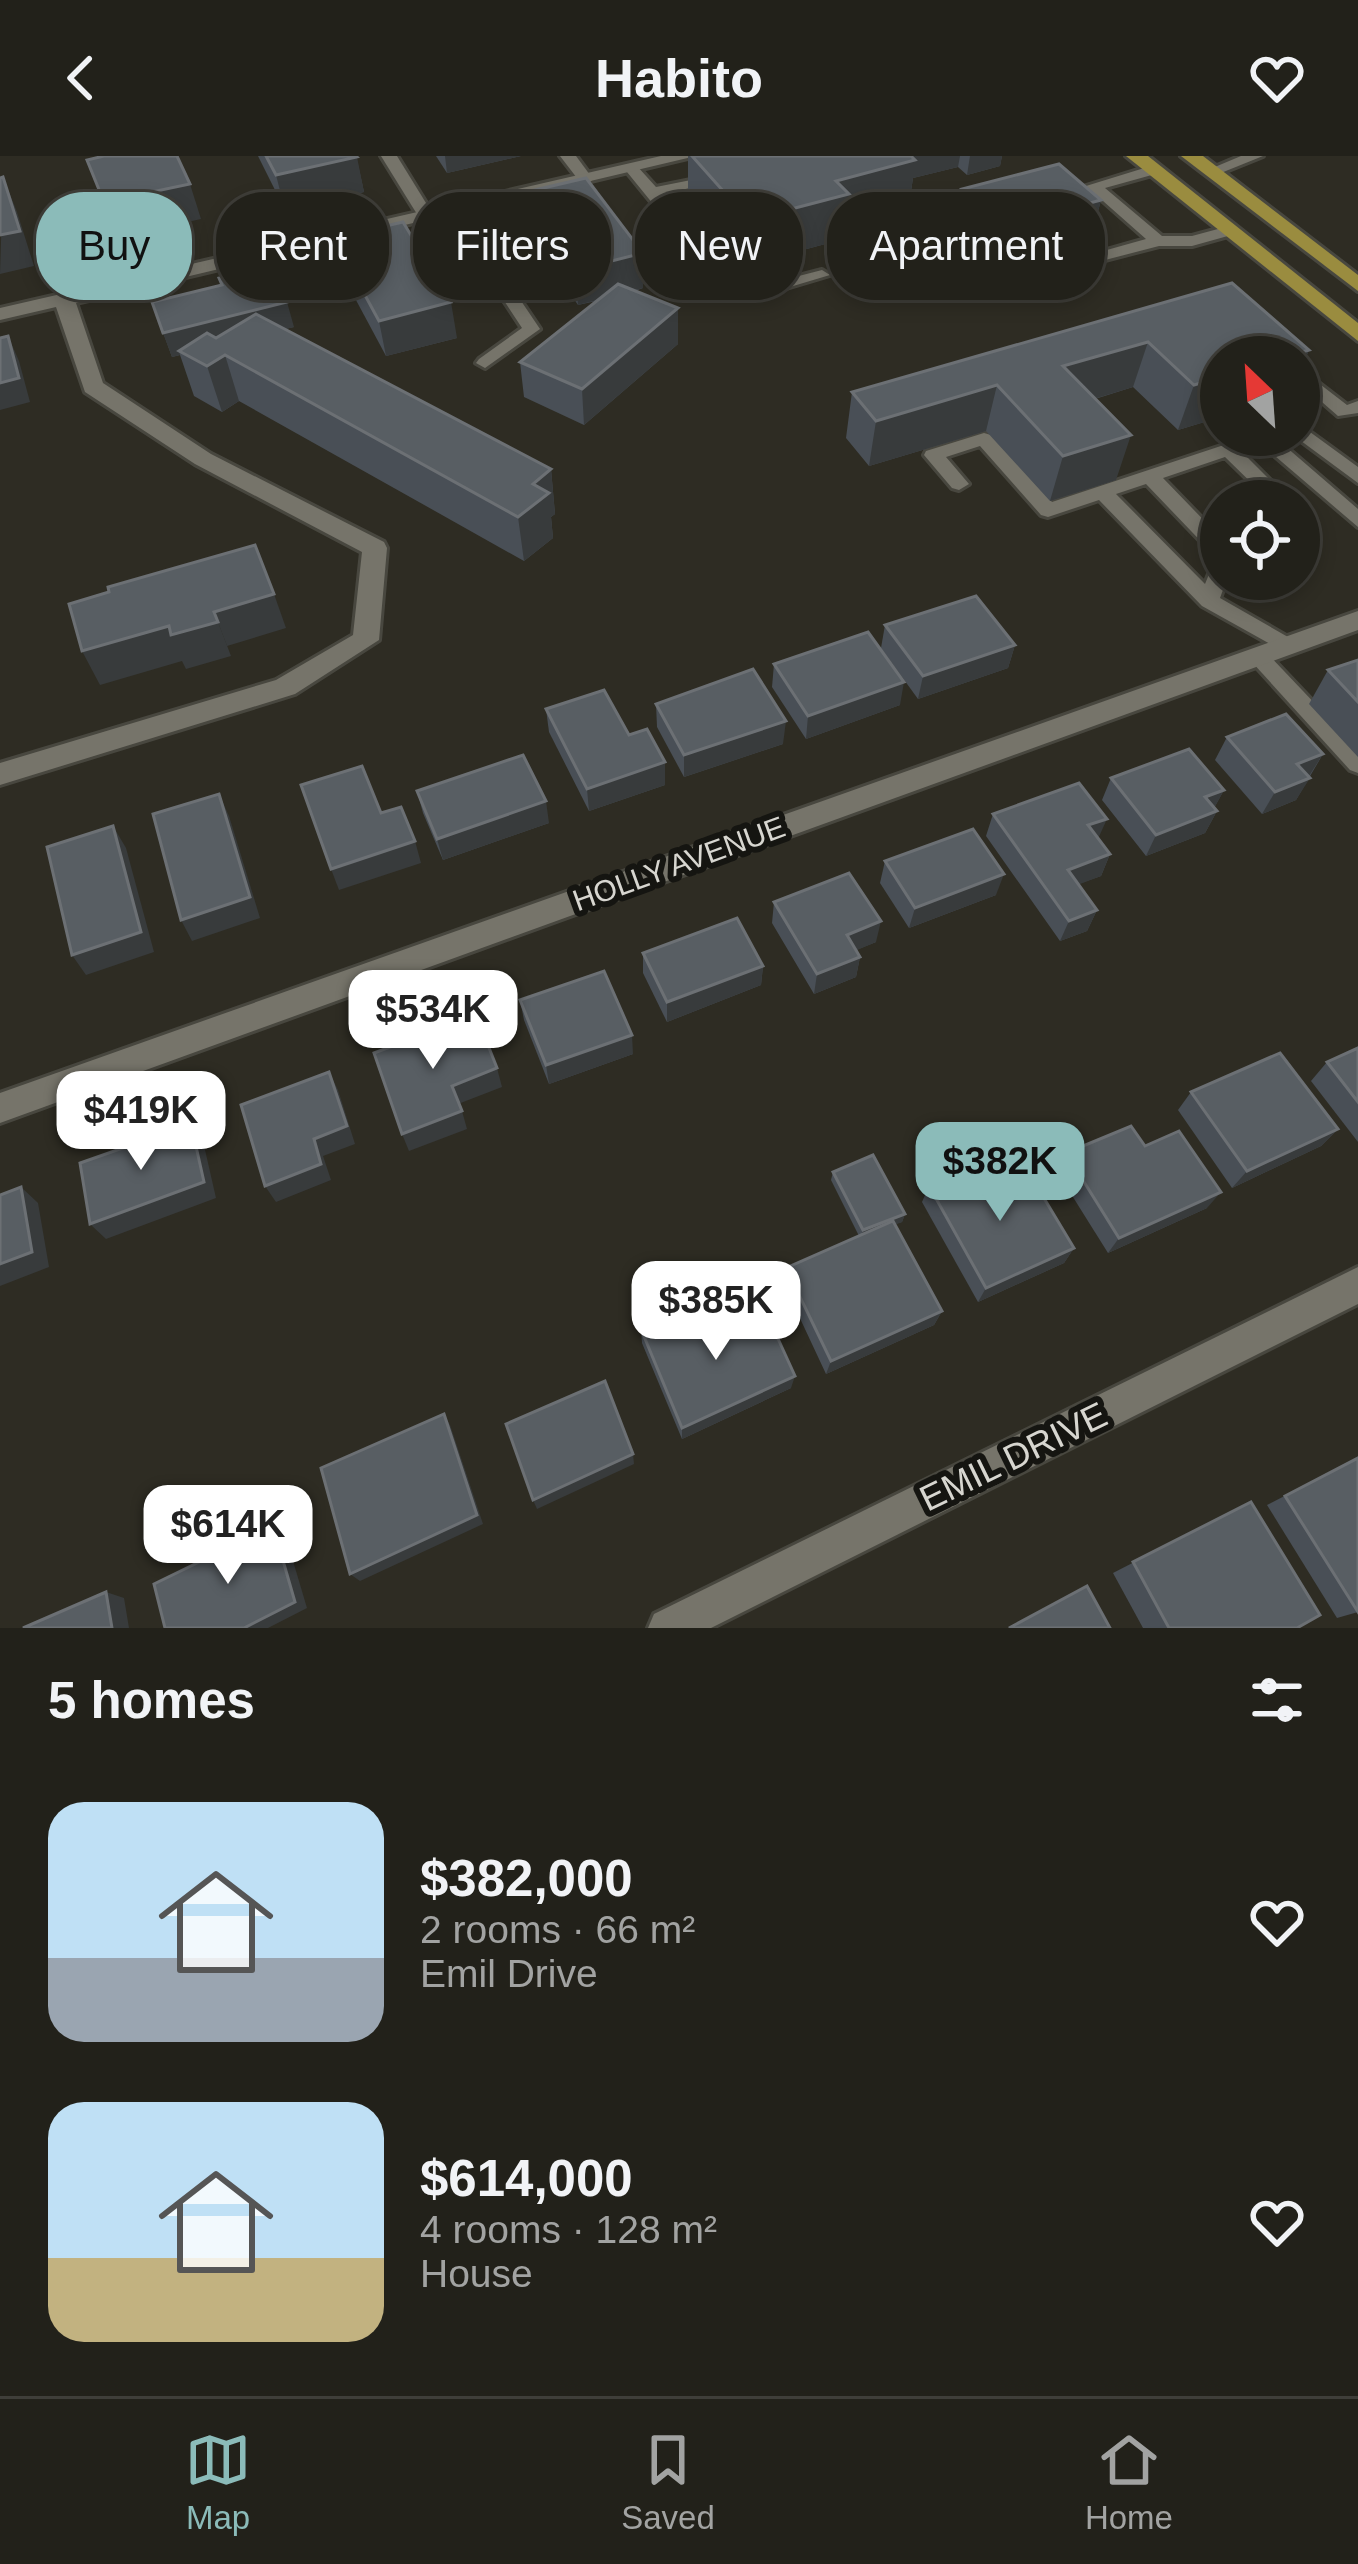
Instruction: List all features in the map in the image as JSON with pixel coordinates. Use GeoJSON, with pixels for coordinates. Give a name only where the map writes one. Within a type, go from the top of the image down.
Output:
{"type":"FeatureCollection","features":[{"type":"Feature","properties":{"kind":"main road"},"geometry":{"type":"LineString","coordinates":[[1191,156],[1358,289]]}},
{"type":"Feature","properties":{"kind":"main road"},"geometry":{"type":"LineString","coordinates":[[1145,163],[1358,334]]}},
{"type":"Feature","properties":{"kind":"main road"},"geometry":{"type":"LineString","coordinates":[[1289,278],[1310,277],[1358,289]]}},
{"type":"Feature","properties":{"kind":"street"},"geometry":{"type":"LineString","coordinates":[[529,192],[632,169],[655,159],[686,156]]}},
{"type":"Feature","properties":{"kind":"street"},"geometry":{"type":"LineString","coordinates":[[192,269],[413,219]]}},
{"type":"Feature","properties":{"kind":"street"},"geometry":{"type":"LineString","coordinates":[[0,314],[59,300]]}},
{"type":"Feature","properties":{"kind":"street"},"geometry":{"type":"LineString","coordinates":[[0,774],[285,687],[366,640],[375,548],[203,459],[92,387],[77,300]]}},
{"type":"Feature","properties":{"kind":"street","name":"HOLLY AVENUE"},"geometry":{"type":"LineString","coordinates":[[0,1108],[1358,620]]}},
{"type":"Feature","properties":{"kind":"street","name":"EMIL DRIVE"},"geometry":{"type":"LineString","coordinates":[[668,1628],[1358,1285]]}},
{"type":"Feature","properties":{"kind":"lane"},"geometry":{"type":"LineString","coordinates":[[389,156],[413,195]]}},
{"type":"Feature","properties":{"kind":"lane"},"geometry":{"type":"LineString","coordinates":[[568,156],[585,179]]}},
{"type":"Feature","properties":{"kind":"lane"},"geometry":{"type":"LineString","coordinates":[[1211,172],[1256,156]]}},
{"type":"Feature","properties":{"kind":"lane"},"geometry":{"type":"LineString","coordinates":[[1145,163],[1094,186],[1158,241]]}},
{"type":"Feature","properties":{"kind":"lane"},"geometry":{"type":"LineString","coordinates":[[632,169],[651,192]]}},
{"type":"Feature","properties":{"kind":"lane"},"geometry":{"type":"LineString","coordinates":[[656,192],[729,174]]}},
{"type":"Feature","properties":{"kind":"lane"},"geometry":{"type":"LineString","coordinates":[[1105,256],[1158,241],[1192,241],[1229,231]]}},
{"type":"Feature","properties":{"kind":"lane"},"geometry":{"type":"LineString","coordinates":[[803,280],[822,275]]}},
{"type":"Feature","properties":{"kind":"lane"},"geometry":{"type":"LineString","coordinates":[[485,363],[531,329],[512,300]]}},
{"type":"Feature","properties":{"kind":"lane"},"geometry":{"type":"LineString","coordinates":[[1320,388],[1351,409]]}},
{"type":"Feature","properties":{"kind":"lane"},"geometry":{"type":"LineString","coordinates":[[1320,420],[1351,409]]}},
{"type":"Feature","properties":{"kind":"lane"},"geometry":{"type":"LineString","coordinates":[[959,484],[933,455],[984,439],[1048,510],[1210,456]]}},
{"type":"Feature","properties":{"kind":"lane"},"geometry":{"type":"LineString","coordinates":[[1320,445],[1358,477]]}},
{"type":"Feature","properties":{"kind":"lane"},"geometry":{"type":"LineString","coordinates":[[1234,456],[1259,480]]}},
{"type":"Feature","properties":{"kind":"lane"},"geometry":{"type":"LineString","coordinates":[[1290,456],[1358,520]]}},
{"type":"Feature","properties":{"kind":"lane"},"geometry":{"type":"LineString","coordinates":[[1149,476],[1200,528]]}},
{"type":"Feature","properties":{"kind":"lane"},"geometry":{"type":"LineString","coordinates":[[1103,491],[1209,602],[1288,646]]}},
{"type":"Feature","properties":{"kind":"lane"},"geometry":{"type":"LineString","coordinates":[[1258,656],[1358,764]]}},
{"type":"Feature","properties":{"kind":"building"},"geometry":{"type":"Polygon","coordinates":[[[177,156],[190,184],[152,192],[100,192],[87,160],[177,156]]]}},
{"type":"Feature","properties":{"kind":"building"},"geometry":{"type":"Polygon","coordinates":[[[266,156],[356,156],[357,157],[276,175],[266,156]]]}},
{"type":"Feature","properties":{"kind":"building"},"geometry":{"type":"Polygon","coordinates":[[[692,156],[911,156],[915,160],[836,181],[847,192],[827,192],[827,200],[803,206],[803,192],[724,192],[692,156]]]}},
{"type":"Feature","properties":{"kind":"building"},"geometry":{"type":"Polygon","coordinates":[[[1059,164],[1092,192],[965,192],[962,189],[1059,164]]]}},
{"type":"Feature","properties":{"kind":"building"},"geometry":{"type":"Polygon","coordinates":[[[0,178],[20,231],[0,235],[0,178]]]}},
{"type":"Feature","properties":{"kind":"building"},"geometry":{"type":"Polygon","coordinates":[[[586,178],[597,192],[526,192],[586,178]]]}},
{"type":"Feature","properties":{"kind":"building"},"geometry":{"type":"Polygon","coordinates":[[[611,211],[635,242],[635,255],[611,261],[611,211]]]}},
{"type":"Feature","properties":{"kind":"building"},"geometry":{"type":"Polygon","coordinates":[[[403,222],[413,239],[413,300],[451,302],[379,321],[368,300],[389,300],[389,225],[403,222]]]}},
{"type":"Feature","properties":{"kind":"building"},"geometry":{"type":"Polygon","coordinates":[[[1232,283],[1293,336],[1200,336],[1200,383],[1194,385],[1148,342],[1063,366],[1131,435],[1063,456],[997,385],[876,421],[852,392],[1232,283]]]}},
{"type":"Feature","properties":{"kind":"building"},"geometry":{"type":"Polygon","coordinates":[[[618,284],[635,291],[635,300],[658,300],[678,308],[582,389],[520,362],[598,300],[611,300],[611,290],[618,284]]]}},
{"type":"Feature","properties":{"kind":"building"},"geometry":{"type":"Polygon","coordinates":[[[216,286],[216,300],[287,302],[163,333],[152,302],[192,300],[192,292],[216,286]]]}},
{"type":"Feature","properties":{"kind":"building"},"geometry":{"type":"Polygon","coordinates":[[[256,314],[551,469],[533,484],[549,493],[518,517],[225,355],[207,366],[179,351],[207,333],[216,338],[256,314]]]}},
{"type":"Feature","properties":{"kind":"building"},"geometry":{"type":"Polygon","coordinates":[[[8,336],[19,378],[0,383],[0,338],[8,336]]]}},
{"type":"Feature","properties":{"kind":"building"},"geometry":{"type":"Polygon","coordinates":[[[255,545],[274,594],[214,612],[218,622],[171,635],[169,626],[82,651],[69,604],[109,592],[108,587],[255,545]]]}},
{"type":"Feature","properties":{"kind":"building"},"geometry":{"type":"Polygon","coordinates":[[[976,596],[1015,645],[923,676],[885,625],[976,596]]]}},
{"type":"Feature","properties":{"kind":"building"},"geometry":{"type":"Polygon","coordinates":[[[868,632],[904,682],[808,716],[774,664],[868,632]]]}},
{"type":"Feature","properties":{"kind":"building"},"geometry":{"type":"Polygon","coordinates":[[[1358,660],[1358,702],[1328,670],[1358,660]]]}},
{"type":"Feature","properties":{"kind":"building"},"geometry":{"type":"Polygon","coordinates":[[[753,669],[786,721],[684,755],[656,704],[753,669]]]}},
{"type":"Feature","properties":{"kind":"building"},"geometry":{"type":"Polygon","coordinates":[[[604,690],[629,735],[647,729],[665,762],[587,789],[546,709],[604,690]]]}},
{"type":"Feature","properties":{"kind":"building"},"geometry":{"type":"Polygon","coordinates":[[[1286,714],[1323,754],[1297,764],[1310,778],[1275,792],[1227,737],[1286,714]]]}},
{"type":"Feature","properties":{"kind":"building"},"geometry":{"type":"Polygon","coordinates":[[[1189,749],[1224,790],[1205,797],[1217,811],[1156,835],[1111,778],[1189,749]]]}},
{"type":"Feature","properties":{"kind":"building"},"geometry":{"type":"Polygon","coordinates":[[[523,755],[546,801],[437,839],[417,791],[523,755]]]}},
{"type":"Feature","properties":{"kind":"building"},"geometry":{"type":"Polygon","coordinates":[[[362,766],[381,813],[401,807],[415,841],[331,869],[301,785],[362,766]]]}},
{"type":"Feature","properties":{"kind":"building"},"geometry":{"type":"Polygon","coordinates":[[[1079,783],[1107,819],[1088,825],[1110,854],[1068,870],[1097,910],[1069,921],[993,814],[1079,783]]]}},
{"type":"Feature","properties":{"kind":"building"},"geometry":{"type":"Polygon","coordinates":[[[219,794],[250,897],[181,920],[153,814],[219,794]]]}},
{"type":"Feature","properties":{"kind":"building"},"geometry":{"type":"Polygon","coordinates":[[[113,826],[141,932],[72,955],[47,847],[113,826]]]}},
{"type":"Feature","properties":{"kind":"building"},"geometry":{"type":"Polygon","coordinates":[[[973,829],[1004,874],[915,908],[885,861],[973,829]]]}},
{"type":"Feature","properties":{"kind":"building"},"geometry":{"type":"Polygon","coordinates":[[[849,873],[881,921],[847,935],[860,957],[817,974],[774,902],[849,873]]]}},
{"type":"Feature","properties":{"kind":"building"},"geometry":{"type":"Polygon","coordinates":[[[737,918],[763,966],[667,1002],[643,953],[737,918]]]}},
{"type":"Feature","properties":{"kind":"building"},"geometry":{"type":"Polygon","coordinates":[[[604,971],[632,1035],[546,1065],[520,1000],[604,971]]]}},
{"type":"Feature","properties":{"kind":"building"},"geometry":{"type":"Polygon","coordinates":[[[476,1015],[497,1068],[452,1086],[462,1111],[402,1134],[374,1053],[476,1015]]]}},
{"type":"Feature","properties":{"kind":"building"},"geometry":{"type":"Polygon","coordinates":[[[1358,1048],[1358,1102],[1327,1062],[1358,1048]]]}},
{"type":"Feature","properties":{"kind":"building"},"geometry":{"type":"Polygon","coordinates":[[[1280,1053],[1338,1129],[1247,1171],[1191,1092],[1280,1053]]]}},
{"type":"Feature","properties":{"kind":"building"},"geometry":{"type":"Polygon","coordinates":[[[329,1072],[347,1126],[314,1139],[321,1164],[265,1186],[241,1105],[329,1072]]]}},
{"type":"Feature","properties":{"kind":"building"},"geometry":{"type":"Polygon","coordinates":[[[191,1124],[204,1182],[90,1224],[80,1163],[191,1124]]]}},
{"type":"Feature","properties":{"kind":"building"},"geometry":{"type":"Polygon","coordinates":[[[1131,1126],[1145,1146],[1179,1131],[1221,1192],[1119,1238],[1066,1153],[1131,1126]]]}},
{"type":"Feature","properties":{"kind":"building"},"geometry":{"type":"Polygon","coordinates":[[[873,1155],[905,1214],[863,1230],[833,1172],[873,1155]]]}},
{"type":"Feature","properties":{"kind":"building"},"geometry":{"type":"Polygon","coordinates":[[[984,1162],[1006,1198],[1036,1185],[1074,1248],[986,1288],[929,1186],[984,1162]]]}},
{"type":"Feature","properties":{"kind":"building"},"geometry":{"type":"Polygon","coordinates":[[[21,1187],[32,1252],[0,1264],[0,1195],[21,1187]]]}},
{"type":"Feature","properties":{"kind":"building"},"geometry":{"type":"Polygon","coordinates":[[[893,1221],[942,1311],[831,1361],[786,1268],[893,1221]]]}},
{"type":"Feature","properties":{"kind":"building"},"geometry":{"type":"Polygon","coordinates":[[[764,1308],[795,1376],[682,1428],[641,1329],[688,1309],[700,1337],[764,1308]]]}},
{"type":"Feature","properties":{"kind":"building"},"geometry":{"type":"Polygon","coordinates":[[[605,1381],[633,1454],[533,1500],[506,1424],[605,1381]]]}},
{"type":"Feature","properties":{"kind":"building"},"geometry":{"type":"Polygon","coordinates":[[[444,1414],[477,1515],[350,1574],[321,1468],[444,1414]]]}},
{"type":"Feature","properties":{"kind":"building"},"geometry":{"type":"Polygon","coordinates":[[[1358,1458],[1358,1612],[1285,1496],[1358,1458]]]}},
{"type":"Feature","properties":{"kind":"building"},"geometry":{"type":"Polygon","coordinates":[[[1251,1502],[1320,1615],[1297,1628],[1169,1628],[1133,1562],[1251,1502]]]}},
{"type":"Feature","properties":{"kind":"building"},"geometry":{"type":"Polygon","coordinates":[[[273,1526],[295,1602],[244,1628],[165,1628],[154,1584],[273,1526]]]}},
{"type":"Feature","properties":{"kind":"building"},"geometry":{"type":"Polygon","coordinates":[[[1087,1586],[1110,1628],[1009,1628],[1087,1586]]]}},
{"type":"Feature","properties":{"kind":"building"},"geometry":{"type":"Polygon","coordinates":[[[106,1592],[112,1628],[23,1628],[106,1592]]]}}]}
